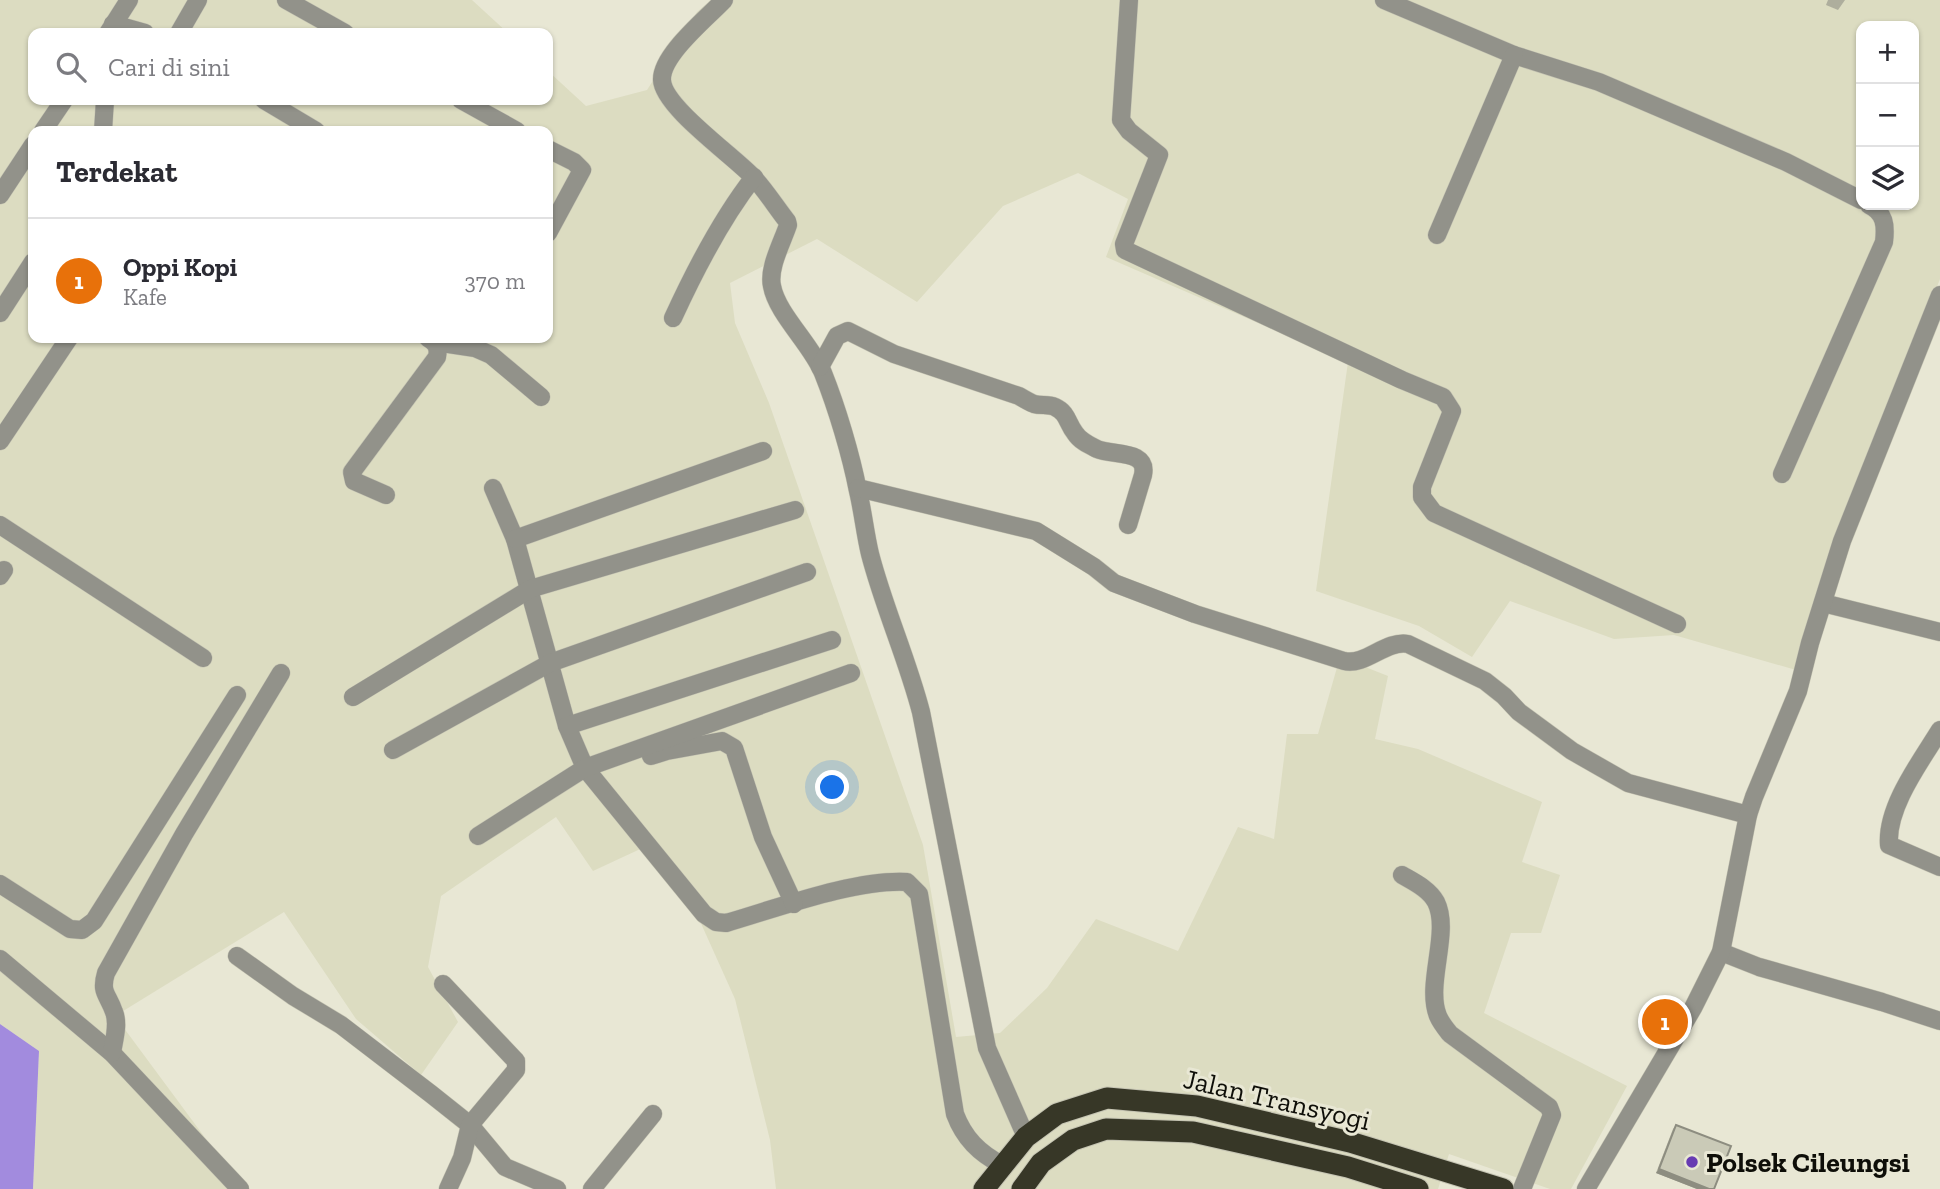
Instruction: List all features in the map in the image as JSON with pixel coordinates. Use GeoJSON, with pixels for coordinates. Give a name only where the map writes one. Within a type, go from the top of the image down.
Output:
{"type":"FeatureCollection","features":[{"type":"Feature","properties":{"kind":"highway","name":"Jalan Transyogi"},"geometry":{"type":"LineString","coordinates":[[984,1189],[1026,1137],[1057,1114],[1107,1098],[1197,1105],[1350,1142],[1503,1189]]}},
{"type":"Feature","properties":{"kind":"highway","name":"Jalan Transyogi"},"geometry":{"type":"LineString","coordinates":[[1022,1189],[1041,1163],[1052,1155],[1073,1140],[1105,1129],[1193,1132],[1348,1167],[1418,1189]]}},
{"type":"Feature","properties":{"kind":"street"},"geometry":{"type":"LineString","coordinates":[[111,28],[129,0]]}},
{"type":"Feature","properties":{"kind":"street"},"geometry":{"type":"LineString","coordinates":[[182,28],[198,0]]}},
{"type":"Feature","properties":{"kind":"street"},"geometry":{"type":"LineString","coordinates":[[286,0],[336,28]]}},
{"type":"Feature","properties":{"kind":"street"},"geometry":{"type":"LineString","coordinates":[[1129,0],[1121,120],[1129,131],[1159,155],[1124,244],[1125,250],[1443,397],[1452,411],[1422,487],[1422,497],[1434,513],[1677,624]]}},
{"type":"Feature","properties":{"kind":"street"},"geometry":{"type":"LineString","coordinates":[[1384,0],[1514,55],[1599,82],[1786,162],[1856,197]]}},
{"type":"Feature","properties":{"kind":"street"},"geometry":{"type":"LineString","coordinates":[[720,1],[675,51],[665,67],[662,80],[676,107],[754,177],[788,225],[771,278],[772,288],[776,299],[820,367],[858,488],[872,561],[912,678],[920,712],[987,1048],[1026,1137]]}},
{"type":"Feature","properties":{"kind":"street"},"geometry":{"type":"LineString","coordinates":[[1437,235],[1514,55]]}},
{"type":"Feature","properties":{"kind":"street"},"geometry":{"type":"LineString","coordinates":[[46,126],[61,105]]}},
{"type":"Feature","properties":{"kind":"street"},"geometry":{"type":"LineString","coordinates":[[103,126],[105,105]]}},
{"type":"Feature","properties":{"kind":"street"},"geometry":{"type":"LineString","coordinates":[[272,105],[308,126]]}},
{"type":"Feature","properties":{"kind":"street"},"geometry":{"type":"LineString","coordinates":[[470,105],[508,126]]}},
{"type":"Feature","properties":{"kind":"street"},"geometry":{"type":"LineString","coordinates":[[553,152],[574,162],[582,170],[553,224]]}},
{"type":"Feature","properties":{"kind":"street"},"geometry":{"type":"LineString","coordinates":[[0,195],[28,153]]}},
{"type":"Feature","properties":{"kind":"street"},"geometry":{"type":"LineString","coordinates":[[673,318],[689,283],[742,192],[754,177]]}},
{"type":"Feature","properties":{"kind":"street"},"geometry":{"type":"LineString","coordinates":[[1782,474],[1884,242],[1884,220],[1877,210]]}},
{"type":"Feature","properties":{"kind":"street"},"geometry":{"type":"LineString","coordinates":[[0,313],[28,270]]}},
{"type":"Feature","properties":{"kind":"street"},"geometry":{"type":"LineString","coordinates":[[1586,1189],[1693,1008],[1721,952],[1748,814],[1798,691],[1842,541],[1940,295]]}},
{"type":"Feature","properties":{"kind":"street"},"geometry":{"type":"LineString","coordinates":[[820,367],[837,336],[848,331],[894,354],[1019,396],[1036,405],[1052,405],[1065,413],[1077,436],[1088,444],[1102,451],[1125,454],[1141,461],[1144,467],[1143,475],[1128,525]]}},
{"type":"Feature","properties":{"kind":"street"},"geometry":{"type":"LineString","coordinates":[[0,441],[66,343]]}},
{"type":"Feature","properties":{"kind":"street"},"geometry":{"type":"LineString","coordinates":[[386,495],[354,481],[352,472],[437,357],[438,350],[433,343]]}},
{"type":"Feature","properties":{"kind":"street"},"geometry":{"type":"LineString","coordinates":[[448,343],[475,348],[491,355],[541,397]]}},
{"type":"Feature","properties":{"kind":"street"},"geometry":{"type":"LineString","coordinates":[[516,539],[763,451]]}},
{"type":"Feature","properties":{"kind":"street"},"geometry":{"type":"LineString","coordinates":[[494,488],[516,539],[568,726],[589,772],[710,919],[726,923],[803,900],[888,881],[907,882],[919,894],[956,1114],[961,1130],[974,1145],[1002,1165]]}},
{"type":"Feature","properties":{"kind":"street"},"geometry":{"type":"LineString","coordinates":[[858,488],[1036,531],[1094,567],[1114,583],[1195,614],[1344,661],[1353,662],[1395,643],[1408,644],[1485,681],[1519,712],[1572,751],[1628,783],[1748,814]]}},
{"type":"Feature","properties":{"kind":"street"},"geometry":{"type":"LineString","coordinates":[[353,696],[530,589],[795,510]]}},
{"type":"Feature","properties":{"kind":"street"},"geometry":{"type":"LineString","coordinates":[[0,525],[203,658]]}},
{"type":"Feature","properties":{"kind":"street"},"geometry":{"type":"LineString","coordinates":[[393,750],[550,663],[807,572]]}},
{"type":"Feature","properties":{"kind":"street"},"geometry":{"type":"LineString","coordinates":[[1823,603],[1940,632]]}},
{"type":"Feature","properties":{"kind":"street"},"geometry":{"type":"LineString","coordinates":[[568,726],[832,640]]}},
{"type":"Feature","properties":{"kind":"street"},"geometry":{"type":"LineString","coordinates":[[112,1052],[116,1026],[115,1013],[102,985],[106,973],[184,834],[281,673]]}},
{"type":"Feature","properties":{"kind":"street"},"geometry":{"type":"LineString","coordinates":[[478,836],[589,772],[851,673]]}},
{"type":"Feature","properties":{"kind":"street"},"geometry":{"type":"LineString","coordinates":[[0,884],[70,929],[82,930],[94,920],[237,695]]}},
{"type":"Feature","properties":{"kind":"street"},"geometry":{"type":"LineString","coordinates":[[1940,730],[1903,790],[1888,832],[1889,845],[1940,867]]}},
{"type":"Feature","properties":{"kind":"street"},"geometry":{"type":"LineString","coordinates":[[589,772],[667,751],[722,741],[730,745],[734,748],[764,837],[794,904]]}},
{"type":"Feature","properties":{"kind":"street"},"geometry":{"type":"LineString","coordinates":[[1402,875],[1424,889],[1436,901],[1439,912],[1434,1002],[1438,1018],[1450,1034],[1549,1107],[1552,1115],[1522,1189]]}},
{"type":"Feature","properties":{"kind":"street"},"geometry":{"type":"LineString","coordinates":[[1721,952],[1769,970],[1939,1017]]}},
{"type":"Feature","properties":{"kind":"street"},"geometry":{"type":"LineString","coordinates":[[237,956],[293,996],[341,1025],[470,1125],[505,1167],[557,1189]]}},
{"type":"Feature","properties":{"kind":"street"},"geometry":{"type":"LineString","coordinates":[[0,959],[112,1052],[240,1189]]}},
{"type":"Feature","properties":{"kind":"street"},"geometry":{"type":"LineString","coordinates":[[443,984],[516,1061],[516,1070],[470,1125],[463,1158],[448,1189]]}},
{"type":"Feature","properties":{"kind":"street"},"geometry":{"type":"LineString","coordinates":[[592,1189],[653,1114]]}},
{"type":"Feature","properties":{"kind":"shaded area"},"geometry":{"type":"Polygon","coordinates":[[[0,0],[472,0],[503,28],[28,28],[28,105],[553,105],[553,76],[586,106],[647,90],[697,12],[711,0],[1940,0],[1940,279],[1845,523],[1796,670],[1674,635],[1614,639],[1510,601],[1472,657],[1419,626],[1316,591],[1348,362],[1106,257],[1128,199],[1078,173],[1003,206],[917,302],[817,239],[730,283],[735,323],[769,403],[923,845],[956,1037],[1000,1033],[1047,988],[1096,919],[1178,951],[1238,827],[1274,839],[1287,734],[1318,734],[1340,657],[1388,676],[1375,739],[1418,749],[1542,802],[1522,862],[1560,875],[1541,933],[1511,933],[1484,1013],[1627,1086],[1571,1189],[1550,1189],[1449,1154],[1438,1189],[776,1189],[770,1140],[735,999],[690,899],[651,844],[593,871],[556,817],[441,896],[428,967],[458,1022],[421,1075],[356,1019],[284,912],[115,1016],[243,1189],[33,1189],[39,1051],[0,1024],[0,0]]]}},
{"type":"Feature","properties":{"kind":"shaded area"},"geometry":{"type":"Polygon","coordinates":[[[0,1024],[39,1051],[33,1189],[0,1189],[0,1024]]]}},
{"type":"Feature","properties":{"kind":"building","name":"Polsek Cileungsi"},"geometry":{"type":"Polygon","coordinates":[[[1676,1125],[1731,1146],[1714,1189],[1659,1169],[1676,1125]]]}},
{"type":"Feature","properties":{"kind":"place","name":"Oppi Kopi"},"geometry":{"type":"Point","coordinates":[1665,1022]}},
{"type":"Feature","properties":{"kind":"place","name":"Polsek Cileungsi"},"geometry":{"type":"Point","coordinates":[1692,1162]}}]}
